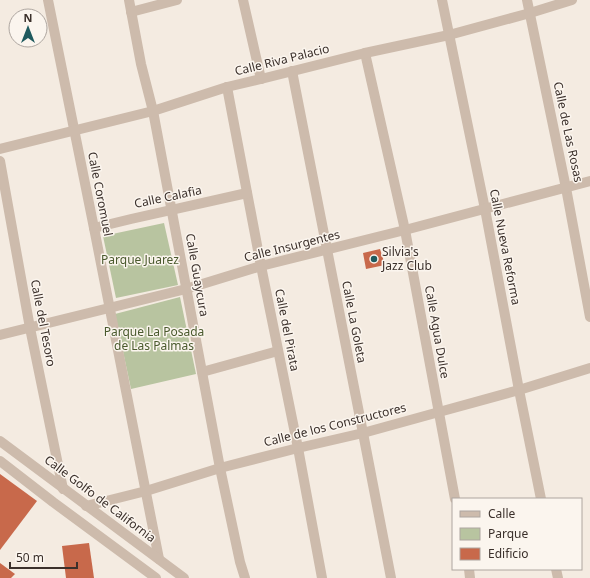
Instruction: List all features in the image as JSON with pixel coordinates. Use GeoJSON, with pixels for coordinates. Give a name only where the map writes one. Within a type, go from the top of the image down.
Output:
{"type":"FeatureCollection","features":[{"type":"Feature","properties":{"kind":"street","name":"Calle Coromuel"},"geometry":{"type":"LineString","coordinates":[[48,0],[146,491],[161,570],[161,578]]}},
{"type":"Feature","properties":{"kind":"street","name":"Calle Guaycura"},"geometry":{"type":"LineString","coordinates":[[129,0],[141,64],[153,110],[220,468],[240,562],[245,578]]}},
{"type":"Feature","properties":{"kind":"street"},"geometry":{"type":"LineString","coordinates":[[131,12],[177,0]]}},
{"type":"Feature","properties":{"kind":"street"},"geometry":{"type":"LineString","coordinates":[[243,0],[261,78]]}},
{"type":"Feature","properties":{"kind":"street","name":"Calle Nueva Reforma"},"geometry":{"type":"LineString","coordinates":[[442,0],[486,209],[519,390],[541,498]]}},
{"type":"Feature","properties":{"kind":"street","name":"Calle de Las Rosas"},"geometry":{"type":"LineString","coordinates":[[527,0],[566,188],[590,318]]}},
{"type":"Feature","properties":{"kind":"street","name":"Calle Riva Palacio"},"geometry":{"type":"LineString","coordinates":[[0,149],[153,110],[261,78],[449,35],[572,0]]}},
{"type":"Feature","properties":{"kind":"street","name":"Calle Agua Dulce"},"geometry":{"type":"LineString","coordinates":[[365,53],[405,230],[455,498]]}},
{"type":"Feature","properties":{"kind":"street","name":"Calle La Goleta"},"geometry":{"type":"LineString","coordinates":[[292,71],[391,578]]}},
{"type":"Feature","properties":{"kind":"street","name":"Calle del Pirata"},"geometry":{"type":"LineString","coordinates":[[227,87],[322,578]]}},
{"type":"Feature","properties":{"kind":"street","name":"Calle del Tesoro"},"geometry":{"type":"LineString","coordinates":[[0,161],[30,328],[63,489]]}},
{"type":"Feature","properties":{"kind":"street","name":"Calle Insurgentes"},"geometry":{"type":"LineString","coordinates":[[0,335],[186,289],[261,266],[327,251],[590,181]]}},
{"type":"Feature","properties":{"kind":"street","name":"Calle Calafia"},"geometry":{"type":"LineString","coordinates":[[94,228],[247,193]]}},
{"type":"Feature","properties":{"kind":"street"},"geometry":{"type":"LineString","coordinates":[[202,372],[278,352]]}},
{"type":"Feature","properties":{"kind":"street","name":"Calle de los Constructores"},"geometry":{"type":"LineString","coordinates":[[86,506],[146,491],[220,468],[363,433],[519,390],[590,368]]}},
{"type":"Feature","properties":{"kind":"street","name":"Calle Golfo de California"},"geometry":{"type":"LineString","coordinates":[[0,441],[184,578]]}},
{"type":"Feature","properties":{"kind":"street"},"geometry":{"type":"LineString","coordinates":[[0,461],[156,578]]}},
{"type":"Feature","properties":{"kind":"street"},"geometry":{"type":"LineString","coordinates":[[53,502],[63,489]]}},
{"type":"Feature","properties":{"kind":"green space","name":"Parque Juarez"},"geometry":{"type":"Polygon","coordinates":[[[164,223],[178,285],[116,298],[103,236],[164,223]]]}},
{"type":"Feature","properties":{"kind":"green space","name":"Parque La Posada de Las Palmas"},"geometry":{"type":"Polygon","coordinates":[[[180,297],[196,374],[131,389],[115,314],[180,297]]]}},
{"type":"Feature","properties":{"kind":"building","name":"Silvia's Jazz Club"},"geometry":{"type":"Polygon","coordinates":[[[380,249],[385,265],[366,269],[363,253],[380,249]]]}},
{"type":"Feature","properties":{"kind":"building"},"geometry":{"type":"Polygon","coordinates":[[[0,474],[37,501],[0,550],[0,474]]]}},
{"type":"Feature","properties":{"kind":"building"},"geometry":{"type":"Polygon","coordinates":[[[89,543],[94,578],[66,578],[62,546],[89,543]]]}},
{"type":"Feature","properties":{"kind":"building"},"geometry":{"type":"Polygon","coordinates":[[[0,563],[15,574],[11,578],[0,578],[0,563]]]}},
{"type":"Feature","properties":{"kind":"place","name":"Silvia's Jazz Club"},"geometry":{"type":"Point","coordinates":[374,259]}}]}
